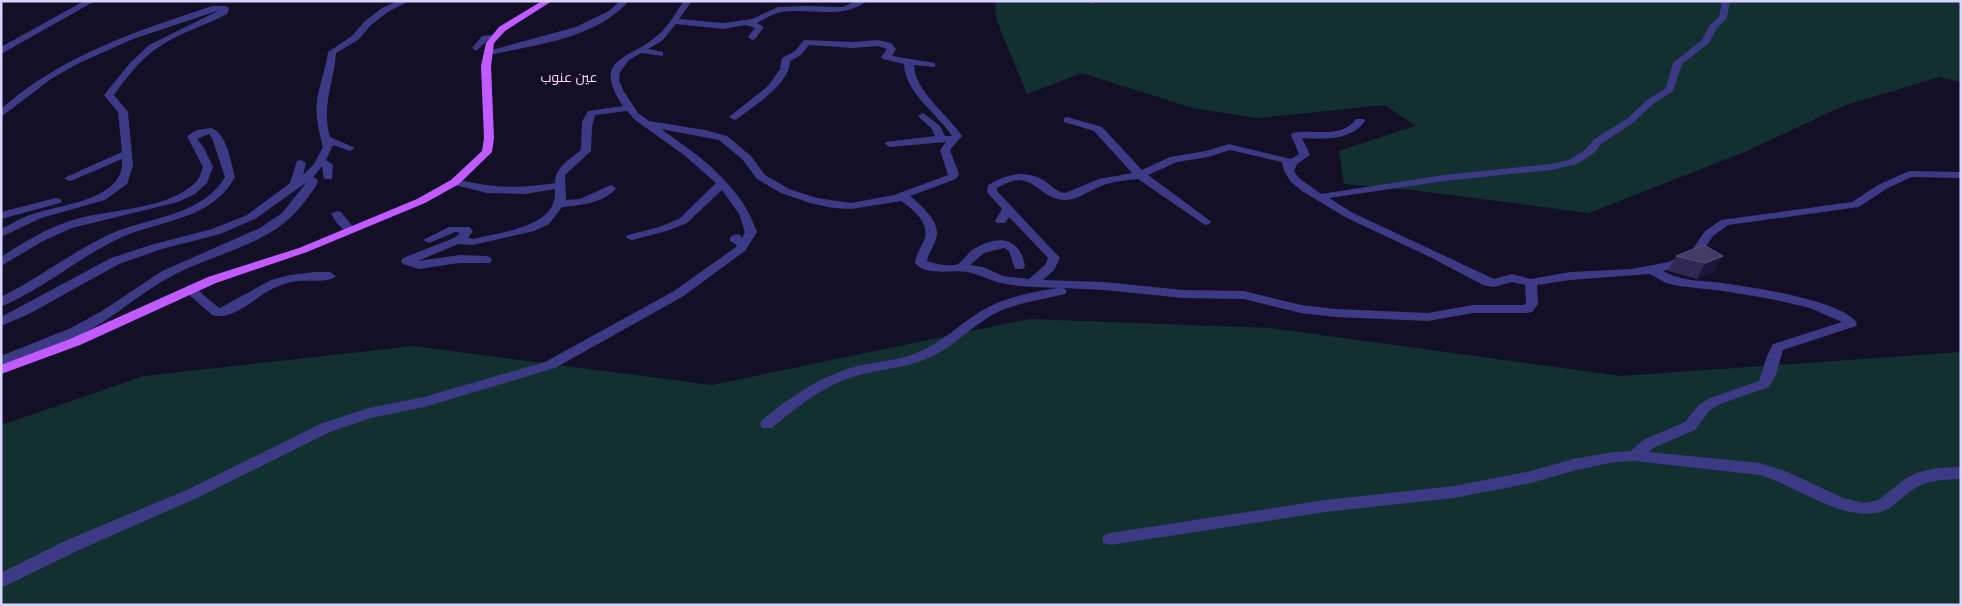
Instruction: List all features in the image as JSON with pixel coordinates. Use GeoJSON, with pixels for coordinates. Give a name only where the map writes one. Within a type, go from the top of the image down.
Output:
{"type":"FeatureCollection","features":[{"type":"Feature","properties":{"kind":"main road"},"geometry":{"type":"LineString","coordinates":[[1,370],[75,342],[189,289],[271,262],[421,201],[455,182],[487,152],[489,138],[486,66],[492,38],[512,22],[548,1]]}},
{"type":"Feature","properties":{"kind":"street"},"geometry":{"type":"LineString","coordinates":[[1,51],[91,1]]}},
{"type":"Feature","properties":{"kind":"street"},"geometry":{"type":"LineString","coordinates":[[1,322],[25,311],[115,261],[158,246],[216,232],[251,217],[306,178],[320,161],[328,147],[322,126],[322,100],[331,65],[332,52],[355,38],[368,23],[384,10],[405,1]]}},
{"type":"Feature","properties":{"kind":"street"},"geometry":{"type":"LineString","coordinates":[[488,52],[594,21],[624,1]]}},
{"type":"Feature","properties":{"kind":"street"},"geometry":{"type":"LineString","coordinates":[[1,581],[73,545],[194,493],[325,428],[369,413],[472,390],[550,365],[584,348],[678,294],[730,258],[741,240],[751,232],[746,216],[738,202],[701,165],[628,108],[614,81],[615,66],[662,36],[688,1]]}},
{"type":"Feature","properties":{"kind":"street"},"geometry":{"type":"LineString","coordinates":[[673,22],[723,26],[749,23],[778,10],[803,8],[844,10],[863,1]]}},
{"type":"Feature","properties":{"kind":"street"},"geometry":{"type":"LineString","coordinates":[[1321,197],[1444,178],[1551,167],[1573,162],[1590,150],[1597,142],[1631,120],[1650,102],[1670,89],[1678,63],[1706,42],[1713,27],[1723,18],[1726,1]]}},
{"type":"Feature","properties":{"kind":"street"},"geometry":{"type":"LineString","coordinates":[[1,114],[34,85],[79,61],[138,35],[215,8],[225,8],[224,12],[213,19],[158,43],[120,77],[108,95],[123,112],[128,166],[123,182],[101,198],[36,216],[1,234]]}},
{"type":"Feature","properties":{"kind":"street"},"geometry":{"type":"LineString","coordinates":[[36,20],[58,13],[68,13]]}},
{"type":"Feature","properties":{"kind":"street"},"geometry":{"type":"LineString","coordinates":[[732,24],[731,22],[738,15]]}},
{"type":"Feature","properties":{"kind":"street"},"geometry":{"type":"LineString","coordinates":[[749,23],[760,27],[752,36]]}},
{"type":"Feature","properties":{"kind":"street"},"geometry":{"type":"LineString","coordinates":[[476,48],[485,38],[492,38]]}},
{"type":"Feature","properties":{"kind":"street"},"geometry":{"type":"LineString","coordinates":[[734,117],[770,88],[785,69],[785,60],[796,55],[807,42],[853,45],[884,43],[892,49],[886,57],[888,58],[932,65]]}},
{"type":"Feature","properties":{"kind":"street"},"geometry":{"type":"LineString","coordinates":[[640,50],[660,54]]}},
{"type":"Feature","properties":{"kind":"street"},"geometry":{"type":"LineString","coordinates":[[647,124],[705,133],[723,138],[747,158],[761,178],[785,192],[814,201],[851,206],[898,197],[952,177],[954,174],[945,150],[957,136],[914,83],[908,61]]}},
{"type":"Feature","properties":{"kind":"street"},"geometry":{"type":"LineString","coordinates":[[458,240],[473,242],[530,229],[549,218],[559,204],[562,172],[586,151],[586,128],[589,111],[628,108]]}},
{"type":"Feature","properties":{"kind":"street"},"geometry":{"type":"LineString","coordinates":[[923,116],[936,128],[941,138]]}},
{"type":"Feature","properties":{"kind":"street"},"geometry":{"type":"LineString","coordinates":[[1067,120],[1098,129],[1140,175],[1205,222]]}},
{"type":"Feature","properties":{"kind":"street"},"geometry":{"type":"LineString","coordinates":[[1289,167],[1292,162],[1305,154],[1296,135],[1336,134],[1362,126]]}},
{"type":"Feature","properties":{"kind":"street"},"geometry":{"type":"LineString","coordinates":[[1,262],[44,236],[72,224],[96,217],[162,204],[189,192],[203,182],[208,167],[192,136],[201,132],[211,131],[217,137],[230,177],[225,188],[218,194],[178,216],[131,229],[111,237],[1,302]]}},
{"type":"Feature","properties":{"kind":"street"},"geometry":{"type":"LineString","coordinates":[[890,144],[941,138],[954,141]]}},
{"type":"Feature","properties":{"kind":"street"},"geometry":{"type":"LineString","coordinates":[[326,139],[350,148]]}},
{"type":"Feature","properties":{"kind":"street"},"geometry":{"type":"LineString","coordinates":[[1031,284],[1050,267],[1054,258],[992,192],[992,187],[997,182],[1015,176],[1031,178],[1056,194],[1066,196],[1103,181],[1140,175],[1174,159],[1208,154],[1229,147],[1286,160],[1289,171],[1295,180],[1306,189],[1349,215],[1436,255],[1487,282],[1494,283],[1512,278],[1531,283],[1551,279],[1652,270],[1692,257],[1701,247],[1708,234],[1725,222],[1855,205],[1882,187],[1912,174],[1961,175]]}},
{"type":"Feature","properties":{"kind":"street"},"geometry":{"type":"LineString","coordinates":[[69,178],[126,154]]}},
{"type":"Feature","properties":{"kind":"street"},"geometry":{"type":"LineString","coordinates":[[320,161],[328,165],[328,177]]}},
{"type":"Feature","properties":{"kind":"street"},"geometry":{"type":"LineString","coordinates":[[295,184],[301,163]]}},
{"type":"Feature","properties":{"kind":"street"},"geometry":{"type":"LineString","coordinates":[[1,361],[62,339],[88,325],[132,294],[165,275],[190,262],[244,240],[278,222],[311,186],[313,180],[306,178]]}},
{"type":"Feature","properties":{"kind":"street"},"geometry":{"type":"LineString","coordinates":[[455,182],[487,190],[525,190],[560,185]]}},
{"type":"Feature","properties":{"kind":"street"},"geometry":{"type":"LineString","coordinates":[[632,236],[663,229],[683,220],[722,184]]}},
{"type":"Feature","properties":{"kind":"street"},"geometry":{"type":"LineString","coordinates":[[1,216],[88,193],[117,188]]}},
{"type":"Feature","properties":{"kind":"street"},"geometry":{"type":"LineString","coordinates":[[559,204],[582,202],[609,191],[611,188]]}},
{"type":"Feature","properties":{"kind":"street"},"geometry":{"type":"LineString","coordinates":[[1066,196],[1076,207]]}},
{"type":"Feature","properties":{"kind":"street"},"geometry":{"type":"LineString","coordinates":[[898,197],[907,199],[930,227],[931,238],[920,256],[921,263],[934,268],[961,267],[979,270],[1007,281],[1031,284],[1104,286],[1183,294],[1244,295],[1321,312],[1428,317],[1473,309],[1528,309],[1532,304],[1531,283]]}},
{"type":"Feature","properties":{"kind":"street"},"geometry":{"type":"LineString","coordinates":[[1001,221],[1008,209]]}},
{"type":"Feature","properties":{"kind":"street"},"geometry":{"type":"LineString","coordinates":[[337,214],[350,230]]}},
{"type":"Feature","properties":{"kind":"street"},"geometry":{"type":"LineString","coordinates":[[429,240],[453,228],[465,229],[467,231],[466,235],[458,240],[402,261],[419,265],[460,259],[486,260]]}},
{"type":"Feature","properties":{"kind":"street"},"geometry":{"type":"LineString","coordinates":[[961,267],[978,251],[1003,245],[1013,248],[1019,266]]}},
{"type":"Feature","properties":{"kind":"street"},"geometry":{"type":"LineString","coordinates":[[1635,456],[1648,444],[1690,426],[1704,408],[1715,401],[1764,384],[1768,379],[1774,353],[1778,347],[1851,323],[1848,317],[1839,313],[1793,300],[1750,291],[1673,281],[1652,270]]}},
{"type":"Feature","properties":{"kind":"street"},"geometry":{"type":"LineString","coordinates":[[189,289],[216,312],[221,312],[271,285],[304,275],[330,276]]}},
{"type":"Feature","properties":{"kind":"street"},"geometry":{"type":"LineString","coordinates":[[767,424],[788,405],[815,388],[868,368],[893,364],[927,353],[983,315],[1010,302],[1041,294],[1104,286]]}},
{"type":"Feature","properties":{"kind":"street"},"geometry":{"type":"LineString","coordinates":[[1110,539],[1325,506],[1454,492],[1531,477],[1573,464],[1614,457],[1635,456],[1760,470],[1783,476],[1854,508],[1864,509],[1882,505],[1910,483],[1921,477],[1937,474],[1961,474]]}},
{"type":"Feature","properties":{"kind":"green space"},"geometry":{"type":"Polygon","coordinates":[[[995,1],[1961,1],[1961,82],[1939,77],[1843,106],[1747,151],[1589,213],[1412,190],[1344,184],[1339,151],[1415,126],[1385,105],[1257,118],[1192,108],[1082,73],[1027,94],[996,19],[995,1]]]}},
{"type":"Feature","properties":{"kind":"green space"},"geometry":{"type":"Polygon","coordinates":[[[1029,319],[1270,328],[1621,376],[1961,352],[1961,605],[1,605],[1,425],[144,376],[413,346],[712,385],[1029,319]]]}},
{"type":"Feature","properties":{"kind":"building"},"geometry":{"type":"Polygon","coordinates":[[[1704,245],[1723,256],[1705,263],[1676,256],[1704,245]]]}},
{"type":"Feature","properties":{"kind":"district","name":"عين عنوب"},"geometry":{"type":"Point","coordinates":[569,77]}}]}
